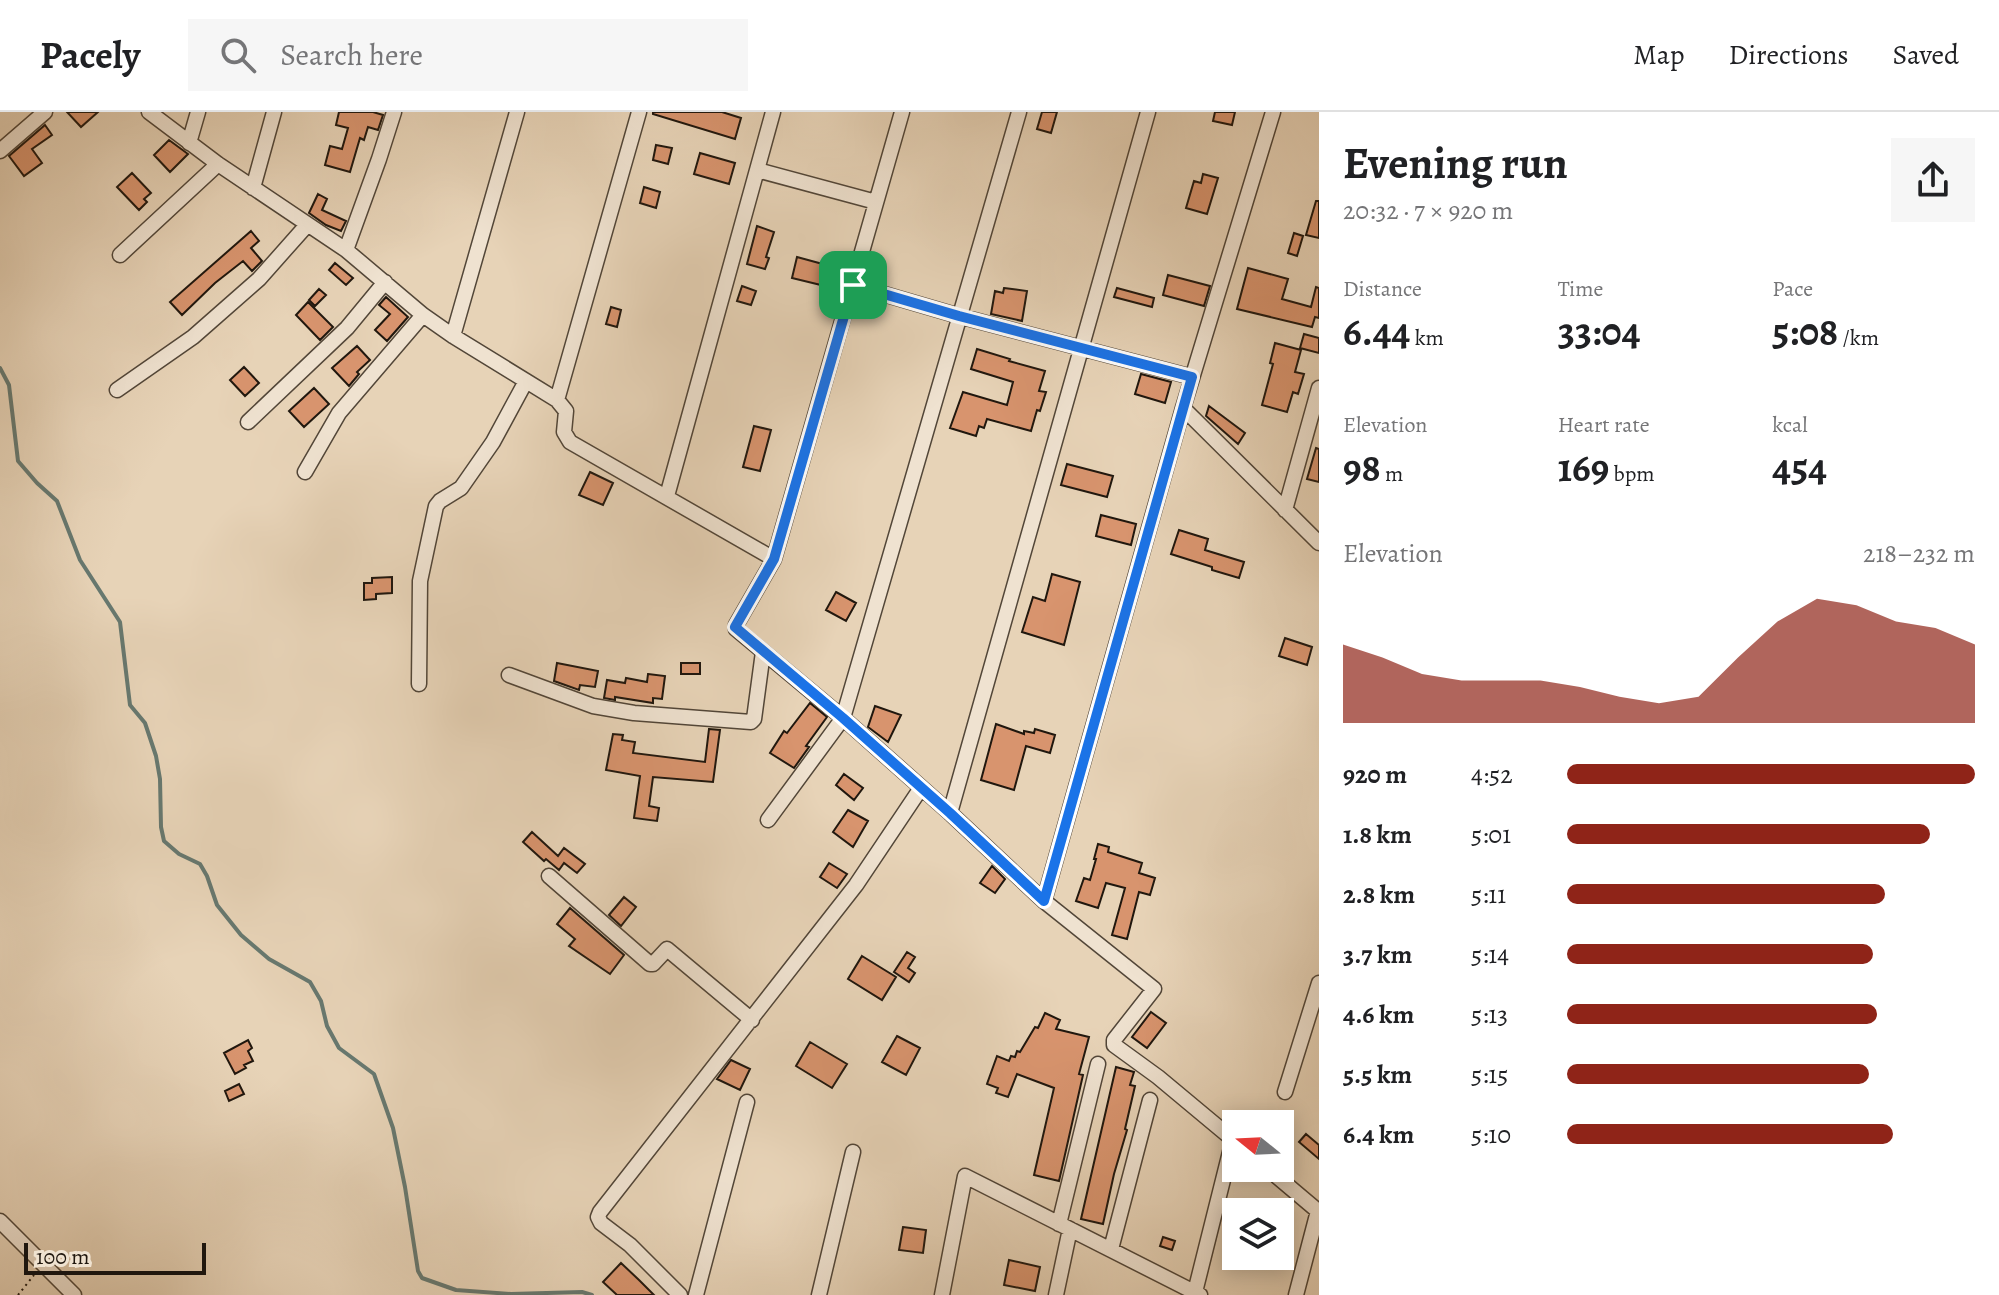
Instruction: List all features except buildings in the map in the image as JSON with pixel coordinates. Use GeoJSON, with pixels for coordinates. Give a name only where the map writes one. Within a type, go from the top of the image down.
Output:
{"type":"FeatureCollection","features":[{"type":"Feature","properties":{"kind":"street"},"geometry":{"type":"LineString","coordinates":[[0,151],[45,112]]}},
{"type":"Feature","properties":{"kind":"street"},"geometry":{"type":"LineString","coordinates":[[149,112],[218,164],[346,250],[423,315],[557,400],[566,411],[564,432],[570,442],[774,559]]}},
{"type":"Feature","properties":{"kind":"street"},"geometry":{"type":"LineString","coordinates":[[189,143],[198,112]]}},
{"type":"Feature","properties":{"kind":"street"},"geometry":{"type":"LineString","coordinates":[[253,188],[274,112]]}},
{"type":"Feature","properties":{"kind":"street"},"geometry":{"type":"LineString","coordinates":[[346,250],[394,112]]}},
{"type":"Feature","properties":{"kind":"street"},"geometry":{"type":"LineString","coordinates":[[453,336],[517,112]]}},
{"type":"Feature","properties":{"kind":"street"},"geometry":{"type":"LineString","coordinates":[[557,400],[639,112]]}},
{"type":"Feature","properties":{"kind":"street"},"geometry":{"type":"LineString","coordinates":[[667,496],[773,112]]}},
{"type":"Feature","properties":{"kind":"street"},"geometry":{"type":"LineString","coordinates":[[902,112],[774,559],[735,627],[843,718],[1044,901],[1154,989],[1114,1040],[1114,1045],[1222,1130]]}},
{"type":"Feature","properties":{"kind":"street"},"geometry":{"type":"LineString","coordinates":[[768,820],[843,718],[1019,112]]}},
{"type":"Feature","properties":{"kind":"street"},"geometry":{"type":"LineString","coordinates":[[950,813],[1148,112]]}},
{"type":"Feature","properties":{"kind":"street"},"geometry":{"type":"LineString","coordinates":[[1044,901],[1183,408],[1273,112]]}},
{"type":"Feature","properties":{"kind":"street"},"geometry":{"type":"LineString","coordinates":[[120,255],[218,164]]}},
{"type":"Feature","properties":{"kind":"street"},"geometry":{"type":"LineString","coordinates":[[757,170],[876,202]]}},
{"type":"Feature","properties":{"kind":"street"},"geometry":{"type":"LineString","coordinates":[[117,390],[193,337],[259,279],[307,225]]}},
{"type":"Feature","properties":{"kind":"street"},"geometry":{"type":"LineString","coordinates":[[248,422],[347,328],[385,282]]}},
{"type":"Feature","properties":{"kind":"street"},"geometry":{"type":"LineString","coordinates":[[853,285],[1192,377]]}},
{"type":"Feature","properties":{"kind":"street"},"geometry":{"type":"LineString","coordinates":[[305,472],[339,413],[423,315]]}},
{"type":"Feature","properties":{"kind":"street"},"geometry":{"type":"LineString","coordinates":[[419,684],[420,581],[436,506],[461,488],[493,442],[526,381]]}},
{"type":"Feature","properties":{"kind":"street"},"geometry":{"type":"LineString","coordinates":[[1285,510],[1319,388]]}},
{"type":"Feature","properties":{"kind":"street"},"geometry":{"type":"LineString","coordinates":[[1183,408],[1319,543]]}},
{"type":"Feature","properties":{"kind":"street"},"geometry":{"type":"LineString","coordinates":[[509,675],[593,706],[634,713],[751,722],[754,719],[763,652]]}},
{"type":"Feature","properties":{"kind":"street"},"geometry":{"type":"LineString","coordinates":[[680,1295],[598,1217],[856,885],[921,788]]}},
{"type":"Feature","properties":{"kind":"street"},"geometry":{"type":"LineString","coordinates":[[549,876],[647,962],[653,964],[667,949],[752,1020]]}},
{"type":"Feature","properties":{"kind":"street"},"geometry":{"type":"LineString","coordinates":[[1285,1092],[1319,983]]}},
{"type":"Feature","properties":{"kind":"street"},"geometry":{"type":"LineString","coordinates":[[1056,1295],[1065,1226],[1098,1064]]}},
{"type":"Feature","properties":{"kind":"street"},"geometry":{"type":"LineString","coordinates":[[1111,1249],[1150,1100]]}},
{"type":"Feature","properties":{"kind":"street"},"geometry":{"type":"LineString","coordinates":[[696,1295],[747,1102]]}},
{"type":"Feature","properties":{"kind":"street"},"geometry":{"type":"LineString","coordinates":[[819,1295],[853,1152]]}},
{"type":"Feature","properties":{"kind":"street"},"geometry":{"type":"LineString","coordinates":[[942,1295],[965,1176],[1111,1249],[1170,1288],[1197,1294],[1225,1182]]}},
{"type":"Feature","properties":{"kind":"street"},"geometry":{"type":"LineString","coordinates":[[1283,1182],[1318,1212],[1296,1295]]}},
{"type":"Feature","properties":{"kind":"street"},"geometry":{"type":"LineString","coordinates":[[0,1221],[74,1295]]}},
{"type":"Feature","properties":{"kind":"path"},"geometry":{"type":"LineString","coordinates":[[18,1295],[42,1265]]}},
{"type":"Feature","properties":{"kind":"waterway"},"geometry":{"type":"LineString","coordinates":[[0,368],[9,385],[18,461],[57,501],[80,560],[120,622],[130,705],[145,723],[156,756],[164,841],[179,854],[200,864],[217,905],[241,935],[269,959],[310,982],[321,1001],[327,1026],[339,1048],[374,1074],[393,1128],[418,1271],[422,1278],[456,1290],[511,1294],[582,1292],[592,1295]]}},
{"type":"Feature","properties":{"kind":"route"},"geometry":{"type":"LineString","coordinates":[[853,285],[1192,377],[1044,901],[843,718],[735,627],[774,559],[853,285]]}}]}
